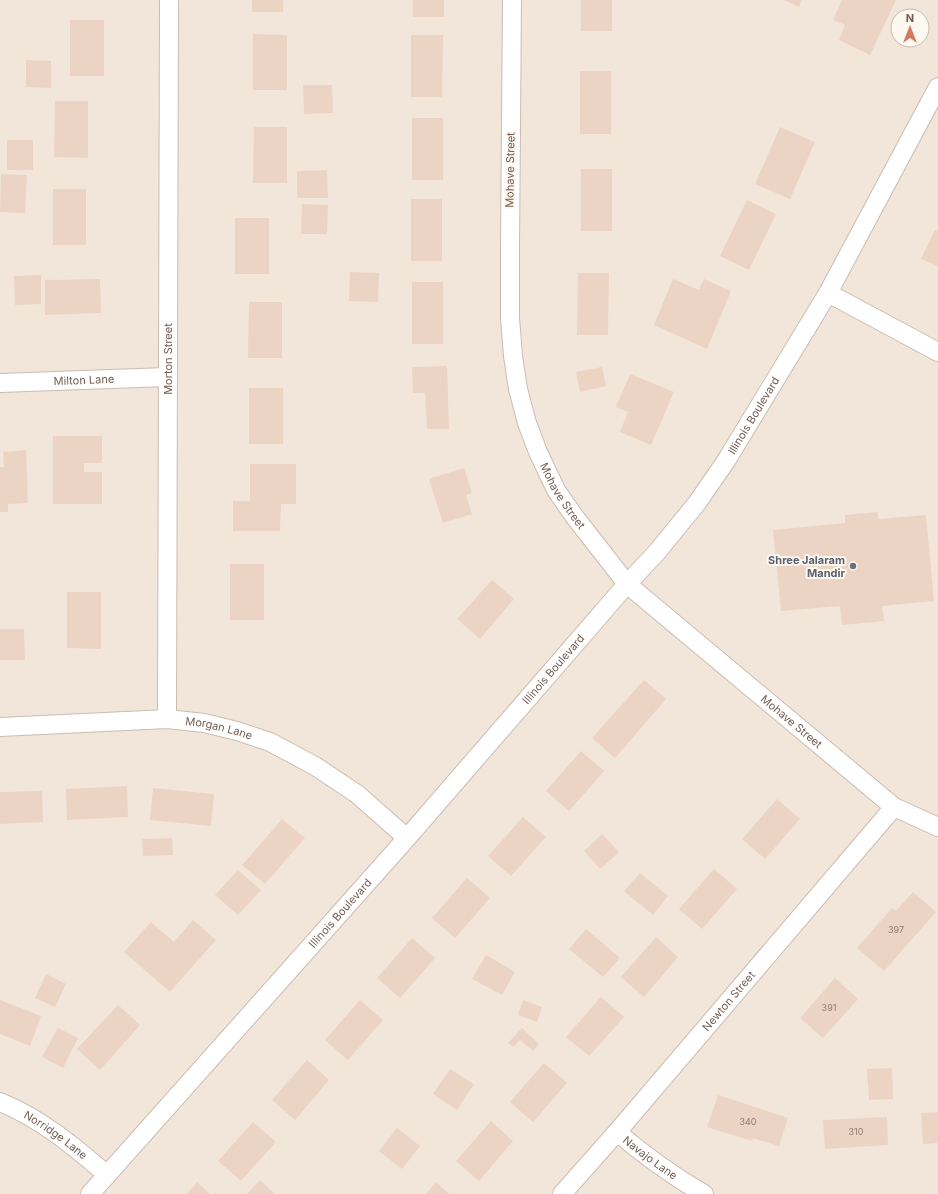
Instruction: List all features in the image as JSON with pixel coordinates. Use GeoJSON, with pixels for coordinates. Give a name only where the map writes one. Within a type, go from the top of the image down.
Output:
{"type":"FeatureCollection","features":[{"type":"Feature","properties":{"kind":"street","name":"Morton Street"},"geometry":{"type":"LineString","coordinates":[[167,719],[169,0]]}},
{"type":"Feature","properties":{"kind":"street","name":"Mohave Street"},"geometry":{"type":"LineString","coordinates":[[512,0],[510,318],[513,356],[518,389],[527,423],[538,452],[556,490],[574,516],[627,584],[894,807],[938,827]]}},
{"type":"Feature","properties":{"kind":"street","name":"Illinois Boulevard"},"geometry":{"type":"LineString","coordinates":[[90,1194],[407,838],[627,584],[657,552],[705,491],[726,461],[828,294],[938,87]]}},
{"type":"Feature","properties":{"kind":"street"},"geometry":{"type":"LineString","coordinates":[[828,294],[938,352]]}},
{"type":"Feature","properties":{"kind":"street","name":"Milton Lane"},"geometry":{"type":"LineString","coordinates":[[0,383],[167,377]]}},
{"type":"Feature","properties":{"kind":"street","name":"Morgan Lane"},"geometry":{"type":"LineString","coordinates":[[0,727],[167,719],[204,723],[237,731],[270,742],[316,766],[357,794],[407,838]]}},
{"type":"Feature","properties":{"kind":"street","name":"Newton Street"},"geometry":{"type":"LineString","coordinates":[[562,1194],[617,1132],[894,807]]}},
{"type":"Feature","properties":{"kind":"street","name":"Norridge Lane"},"geometry":{"type":"LineString","coordinates":[[0,1102],[19,1111],[57,1134],[107,1175]]}},
{"type":"Feature","properties":{"kind":"street","name":"Navajo Lane"},"geometry":{"type":"LineString","coordinates":[[617,1132],[652,1161],[677,1179],[704,1194]]}},
{"type":"Feature","properties":{"kind":"shaded area"},"geometry":{"type":"Polygon","coordinates":[[[0,0],[938,0],[938,1194],[0,1194],[0,0]]]}},
{"type":"Feature","properties":{"kind":"building"},"geometry":{"type":"Polygon","coordinates":[[[252,0],[283,0],[283,12],[252,12],[252,0]]]}},
{"type":"Feature","properties":{"kind":"building"},"geometry":{"type":"Polygon","coordinates":[[[413,0],[444,0],[444,17],[413,17],[413,0]]]}},
{"type":"Feature","properties":{"kind":"building"},"geometry":{"type":"Polygon","coordinates":[[[581,0],[612,0],[612,31],[581,31],[581,0]]]}},
{"type":"Feature","properties":{"kind":"building"},"geometry":{"type":"Polygon","coordinates":[[[784,0],[802,0],[799,7],[784,0]]]}},
{"type":"Feature","properties":{"kind":"building"},"geometry":{"type":"Polygon","coordinates":[[[842,0],[896,0],[892,8],[890,8],[890,13],[870,55],[839,40],[845,25],[833,20],[842,0]]]}},
{"type":"Feature","properties":{"kind":"building"},"geometry":{"type":"Polygon","coordinates":[[[70,20],[104,20],[104,76],[70,76],[70,20]]]}},
{"type":"Feature","properties":{"kind":"building"},"geometry":{"type":"Polygon","coordinates":[[[253,34],[287,35],[287,90],[253,90],[253,34]]]}},
{"type":"Feature","properties":{"kind":"building"},"geometry":{"type":"Polygon","coordinates":[[[411,35],[443,35],[442,97],[411,97],[411,35]]]}},
{"type":"Feature","properties":{"kind":"building"},"geometry":{"type":"Polygon","coordinates":[[[26,60],[51,61],[51,88],[26,87],[26,60]]]}},
{"type":"Feature","properties":{"kind":"building"},"geometry":{"type":"Polygon","coordinates":[[[580,71],[611,71],[611,134],[580,134],[580,71]]]}},
{"type":"Feature","properties":{"kind":"building"},"geometry":{"type":"Polygon","coordinates":[[[303,85],[332,85],[333,113],[304,114],[303,85]]]}},
{"type":"Feature","properties":{"kind":"building"},"geometry":{"type":"Polygon","coordinates":[[[55,101],[88,101],[88,158],[54,157],[55,101]]]}},
{"type":"Feature","properties":{"kind":"building"},"geometry":{"type":"Polygon","coordinates":[[[412,118],[443,118],[443,180],[412,180],[412,118]]]}},
{"type":"Feature","properties":{"kind":"building"},"geometry":{"type":"Polygon","coordinates":[[[254,127],[287,127],[287,183],[253,183],[254,127]]]}},
{"type":"Feature","properties":{"kind":"building"},"geometry":{"type":"Polygon","coordinates":[[[780,127],[815,142],[790,199],[755,184],[780,127]]]}},
{"type":"Feature","properties":{"kind":"building"},"geometry":{"type":"Polygon","coordinates":[[[7,140],[33,140],[33,170],[7,170],[7,140]]]}},
{"type":"Feature","properties":{"kind":"building"},"geometry":{"type":"Polygon","coordinates":[[[581,169],[612,169],[612,231],[581,231],[581,169]]]}},
{"type":"Feature","properties":{"kind":"building"},"geometry":{"type":"Polygon","coordinates":[[[327,170],[328,198],[297,198],[297,171],[327,170]]]}},
{"type":"Feature","properties":{"kind":"building"},"geometry":{"type":"Polygon","coordinates":[[[1,174],[27,175],[25,213],[0,212],[1,174]]]}},
{"type":"Feature","properties":{"kind":"building"},"geometry":{"type":"Polygon","coordinates":[[[53,189],[86,189],[86,245],[53,245],[53,189]]]}},
{"type":"Feature","properties":{"kind":"building"},"geometry":{"type":"Polygon","coordinates":[[[411,199],[442,199],[442,261],[411,261],[411,199]]]}},
{"type":"Feature","properties":{"kind":"building"},"geometry":{"type":"Polygon","coordinates":[[[747,200],[776,214],[749,270],[720,256],[747,200]]]}},
{"type":"Feature","properties":{"kind":"building"},"geometry":{"type":"Polygon","coordinates":[[[302,204],[328,205],[327,234],[301,234],[302,204]]]}},
{"type":"Feature","properties":{"kind":"building"},"geometry":{"type":"Polygon","coordinates":[[[235,218],[269,218],[269,274],[235,274],[235,218]]]}},
{"type":"Feature","properties":{"kind":"building"},"geometry":{"type":"Polygon","coordinates":[[[935,230],[938,231],[938,266],[921,259],[935,230]]]}},
{"type":"Feature","properties":{"kind":"building"},"geometry":{"type":"Polygon","coordinates":[[[350,272],[379,273],[378,302],[349,301],[350,272]]]}},
{"type":"Feature","properties":{"kind":"building"},"geometry":{"type":"Polygon","coordinates":[[[578,273],[609,273],[608,335],[577,335],[578,273]]]}},
{"type":"Feature","properties":{"kind":"building"},"geometry":{"type":"Polygon","coordinates":[[[41,275],[41,304],[15,305],[14,276],[41,275]]]}},
{"type":"Feature","properties":{"kind":"building"},"geometry":{"type":"Polygon","coordinates":[[[100,279],[101,313],[45,315],[45,280],[100,279]]]}},
{"type":"Feature","properties":{"kind":"building"},"geometry":{"type":"Polygon","coordinates":[[[673,279],[699,290],[704,279],[731,291],[707,349],[654,325],[673,279]]]}},
{"type":"Feature","properties":{"kind":"building"},"geometry":{"type":"Polygon","coordinates":[[[412,282],[443,282],[443,344],[412,344],[412,282]]]}},
{"type":"Feature","properties":{"kind":"building"},"geometry":{"type":"Polygon","coordinates":[[[249,302],[282,302],[282,358],[248,358],[249,302]]]}},
{"type":"Feature","properties":{"kind":"building"},"geometry":{"type":"Polygon","coordinates":[[[447,366],[449,429],[427,429],[425,393],[413,393],[412,367],[447,366]]]}},
{"type":"Feature","properties":{"kind":"building"},"geometry":{"type":"Polygon","coordinates":[[[602,367],[606,386],[580,392],[576,372],[602,367]]]}},
{"type":"Feature","properties":{"kind":"building"},"geometry":{"type":"Polygon","coordinates":[[[630,374],[674,392],[651,445],[620,432],[628,412],[616,407],[630,374]]]}},
{"type":"Feature","properties":{"kind":"building"},"geometry":{"type":"Polygon","coordinates":[[[249,388],[283,388],[283,444],[249,444],[249,388]]]}},
{"type":"Feature","properties":{"kind":"building"},"geometry":{"type":"Polygon","coordinates":[[[53,436],[102,436],[102,463],[84,463],[84,472],[102,472],[102,504],[53,504],[53,436]]]}},
{"type":"Feature","properties":{"kind":"building"},"geometry":{"type":"Polygon","coordinates":[[[26,450],[28,503],[8,504],[8,512],[0,512],[0,467],[4,467],[3,452],[26,450]]]}},
{"type":"Feature","properties":{"kind":"building"},"geometry":{"type":"Polygon","coordinates":[[[250,464],[296,464],[296,504],[281,504],[280,531],[233,531],[233,501],[250,501],[250,464]]]}},
{"type":"Feature","properties":{"kind":"building"},"geometry":{"type":"Polygon","coordinates":[[[464,468],[472,493],[466,495],[472,514],[443,523],[429,479],[464,468]]]}},
{"type":"Feature","properties":{"kind":"building","name":"Shree Jalaram Mandir"},"geometry":{"type":"Polygon","coordinates":[[[878,512],[878,519],[926,515],[934,601],[882,606],[884,621],[842,625],[840,606],[781,611],[773,530],[845,523],[845,515],[878,512]]]}},
{"type":"Feature","properties":{"kind":"building"},"geometry":{"type":"Polygon","coordinates":[[[230,564],[264,564],[264,620],[230,620],[230,564]]]}},
{"type":"Feature","properties":{"kind":"building"},"geometry":{"type":"Polygon","coordinates":[[[492,580],[514,599],[480,639],[457,619],[492,580]]]}},
{"type":"Feature","properties":{"kind":"building"},"geometry":{"type":"Polygon","coordinates":[[[67,592],[101,592],[101,649],[67,648],[67,592]]]}},
{"type":"Feature","properties":{"kind":"building"},"geometry":{"type":"Polygon","coordinates":[[[0,629],[24,629],[25,660],[0,660],[0,629]]]}},
{"type":"Feature","properties":{"kind":"building"},"geometry":{"type":"Polygon","coordinates":[[[644,680],[666,699],[615,758],[592,738],[644,680]]]}},
{"type":"Feature","properties":{"kind":"building"},"geometry":{"type":"Polygon","coordinates":[[[581,751],[604,771],[569,811],[546,791],[581,751]]]}},
{"type":"Feature","properties":{"kind":"building"},"geometry":{"type":"Polygon","coordinates":[[[127,786],[128,817],[67,820],[66,789],[127,786]]]}},
{"type":"Feature","properties":{"kind":"building"},"geometry":{"type":"Polygon","coordinates":[[[153,788],[214,794],[211,826],[150,820],[153,788]]]}},
{"type":"Feature","properties":{"kind":"building"},"geometry":{"type":"Polygon","coordinates":[[[42,791],[43,822],[0,824],[0,792],[42,791]]]}},
{"type":"Feature","properties":{"kind":"building"},"geometry":{"type":"Polygon","coordinates":[[[777,799],[800,819],[765,859],[742,839],[777,799]]]}},
{"type":"Feature","properties":{"kind":"building"},"geometry":{"type":"Polygon","coordinates":[[[523,817],[546,837],[511,876],[488,856],[523,817]]]}},
{"type":"Feature","properties":{"kind":"building"},"geometry":{"type":"Polygon","coordinates":[[[282,819],[305,838],[265,884],[242,865],[282,819]]]}},
{"type":"Feature","properties":{"kind":"building"},"geometry":{"type":"Polygon","coordinates":[[[602,834],[619,852],[600,869],[584,851],[602,834]]]}},
{"type":"Feature","properties":{"kind":"building"},"geometry":{"type":"Polygon","coordinates":[[[172,838],[173,855],[143,856],[142,839],[172,838]]]}},
{"type":"Feature","properties":{"kind":"building"},"geometry":{"type":"Polygon","coordinates":[[[714,869],[737,889],[702,929],[679,909],[714,869]]]}},
{"type":"Feature","properties":{"kind":"building"},"geometry":{"type":"Polygon","coordinates":[[[238,870],[261,890],[238,915],[215,895],[238,870]]]}},
{"type":"Feature","properties":{"kind":"building"},"geometry":{"type":"Polygon","coordinates":[[[640,873],[668,896],[653,915],[624,891],[640,873]]]}},
{"type":"Feature","properties":{"kind":"building"},"geometry":{"type":"Polygon","coordinates":[[[467,878],[490,898],[455,938],[432,918],[467,878]]]}},
{"type":"Feature","properties":{"kind":"building"},"geometry":{"type":"Polygon","coordinates":[[[913,892],[936,912],[884,971],[857,948],[892,908],[896,911],[913,892]]]}},
{"type":"Feature","properties":{"kind":"building"},"geometry":{"type":"Polygon","coordinates":[[[193,920],[216,940],[170,992],[124,952],[151,922],[174,942],[193,920]]]}},
{"type":"Feature","properties":{"kind":"building"},"geometry":{"type":"Polygon","coordinates":[[[586,929],[620,958],[603,977],[569,949],[586,929]]]}},
{"type":"Feature","properties":{"kind":"building"},"geometry":{"type":"Polygon","coordinates":[[[656,937],[678,957],[644,997],[621,977],[656,937]]]}},
{"type":"Feature","properties":{"kind":"building"},"geometry":{"type":"Polygon","coordinates":[[[412,938],[435,958],[400,998],[377,978],[412,938]]]}},
{"type":"Feature","properties":{"kind":"building"},"geometry":{"type":"Polygon","coordinates":[[[486,955],[515,972],[502,995],[472,979],[486,955]]]}},
{"type":"Feature","properties":{"kind":"building"},"geometry":{"type":"Polygon","coordinates":[[[46,974],[66,984],[55,1007],[35,998],[46,974]]]}},
{"type":"Feature","properties":{"kind":"building"},"geometry":{"type":"Polygon","coordinates":[[[835,978],[858,999],[823,1038],[800,1018],[835,978]]]}},
{"type":"Feature","properties":{"kind":"building"},"geometry":{"type":"Polygon","coordinates":[[[601,997],[624,1017],[589,1056],[566,1037],[601,997]]]}},
{"type":"Feature","properties":{"kind":"building"},"geometry":{"type":"Polygon","coordinates":[[[0,1000],[41,1016],[30,1046],[0,1034],[0,1000]]]}},
{"type":"Feature","properties":{"kind":"building"},"geometry":{"type":"Polygon","coordinates":[[[360,1000],[383,1020],[348,1060],[325,1040],[360,1000]]]}},
{"type":"Feature","properties":{"kind":"building"},"geometry":{"type":"Polygon","coordinates":[[[523,1000],[542,1007],[537,1022],[518,1015],[523,1000]]]}},
{"type":"Feature","properties":{"kind":"building"},"geometry":{"type":"Polygon","coordinates":[[[118,1005],[140,1025],[100,1070],[77,1049],[118,1005]]]}},
{"type":"Feature","properties":{"kind":"building"},"geometry":{"type":"Polygon","coordinates":[[[58,1028],[78,1038],[63,1068],[42,1057],[58,1028]]]}},
{"type":"Feature","properties":{"kind":"building"},"geometry":{"type":"Polygon","coordinates":[[[522,1028],[539,1044],[533,1051],[520,1040],[513,1047],[508,1043],[522,1028]]]}},
{"type":"Feature","properties":{"kind":"building"},"geometry":{"type":"Polygon","coordinates":[[[307,1060],[329,1080],[295,1120],[272,1100],[307,1060]]]}},
{"type":"Feature","properties":{"kind":"building"},"geometry":{"type":"Polygon","coordinates":[[[544,1063],[567,1083],[533,1122],[510,1102],[544,1063]]]}},
{"type":"Feature","properties":{"kind":"building"},"geometry":{"type":"Polygon","coordinates":[[[892,1068],[893,1099],[869,1100],[867,1069],[892,1068]]]}},
{"type":"Feature","properties":{"kind":"building"},"geometry":{"type":"Polygon","coordinates":[[[450,1069],[474,1084],[457,1110],[433,1094],[450,1069]]]}},
{"type":"Feature","properties":{"kind":"building"},"geometry":{"type":"Polygon","coordinates":[[[718,1095],[788,1118],[779,1146],[753,1138],[752,1141],[707,1127],[718,1095]]]}},
{"type":"Feature","properties":{"kind":"building"},"geometry":{"type":"Polygon","coordinates":[[[938,1112],[938,1143],[923,1144],[921,1113],[938,1112]]]}},
{"type":"Feature","properties":{"kind":"building"},"geometry":{"type":"Polygon","coordinates":[[[887,1117],[888,1145],[825,1149],[823,1120],[887,1117]]]}},
{"type":"Feature","properties":{"kind":"building"},"geometry":{"type":"Polygon","coordinates":[[[491,1121],[513,1141],[479,1181],[456,1161],[491,1121]]]}},
{"type":"Feature","properties":{"kind":"building"},"geometry":{"type":"Polygon","coordinates":[[[253,1122],[276,1142],[241,1181],[218,1161],[253,1122]]]}},
{"type":"Feature","properties":{"kind":"building"},"geometry":{"type":"Polygon","coordinates":[[[397,1128],[420,1146],[402,1169],[379,1151],[397,1128]]]}},
{"type":"Feature","properties":{"kind":"building"},"geometry":{"type":"Polygon","coordinates":[[[260,1180],[275,1194],[247,1194],[260,1180]]]}},
{"type":"Feature","properties":{"kind":"building"},"geometry":{"type":"Polygon","coordinates":[[[197,1182],[210,1194],[187,1194],[197,1182]]]}},
{"type":"Feature","properties":{"kind":"building"},"geometry":{"type":"Polygon","coordinates":[[[436,1182],[449,1194],[426,1194],[436,1182]]]}},
{"type":"Feature","properties":{"kind":"place","name":"Shree Jalaram Mandir"},"geometry":{"type":"Point","coordinates":[853,566]}}]}
